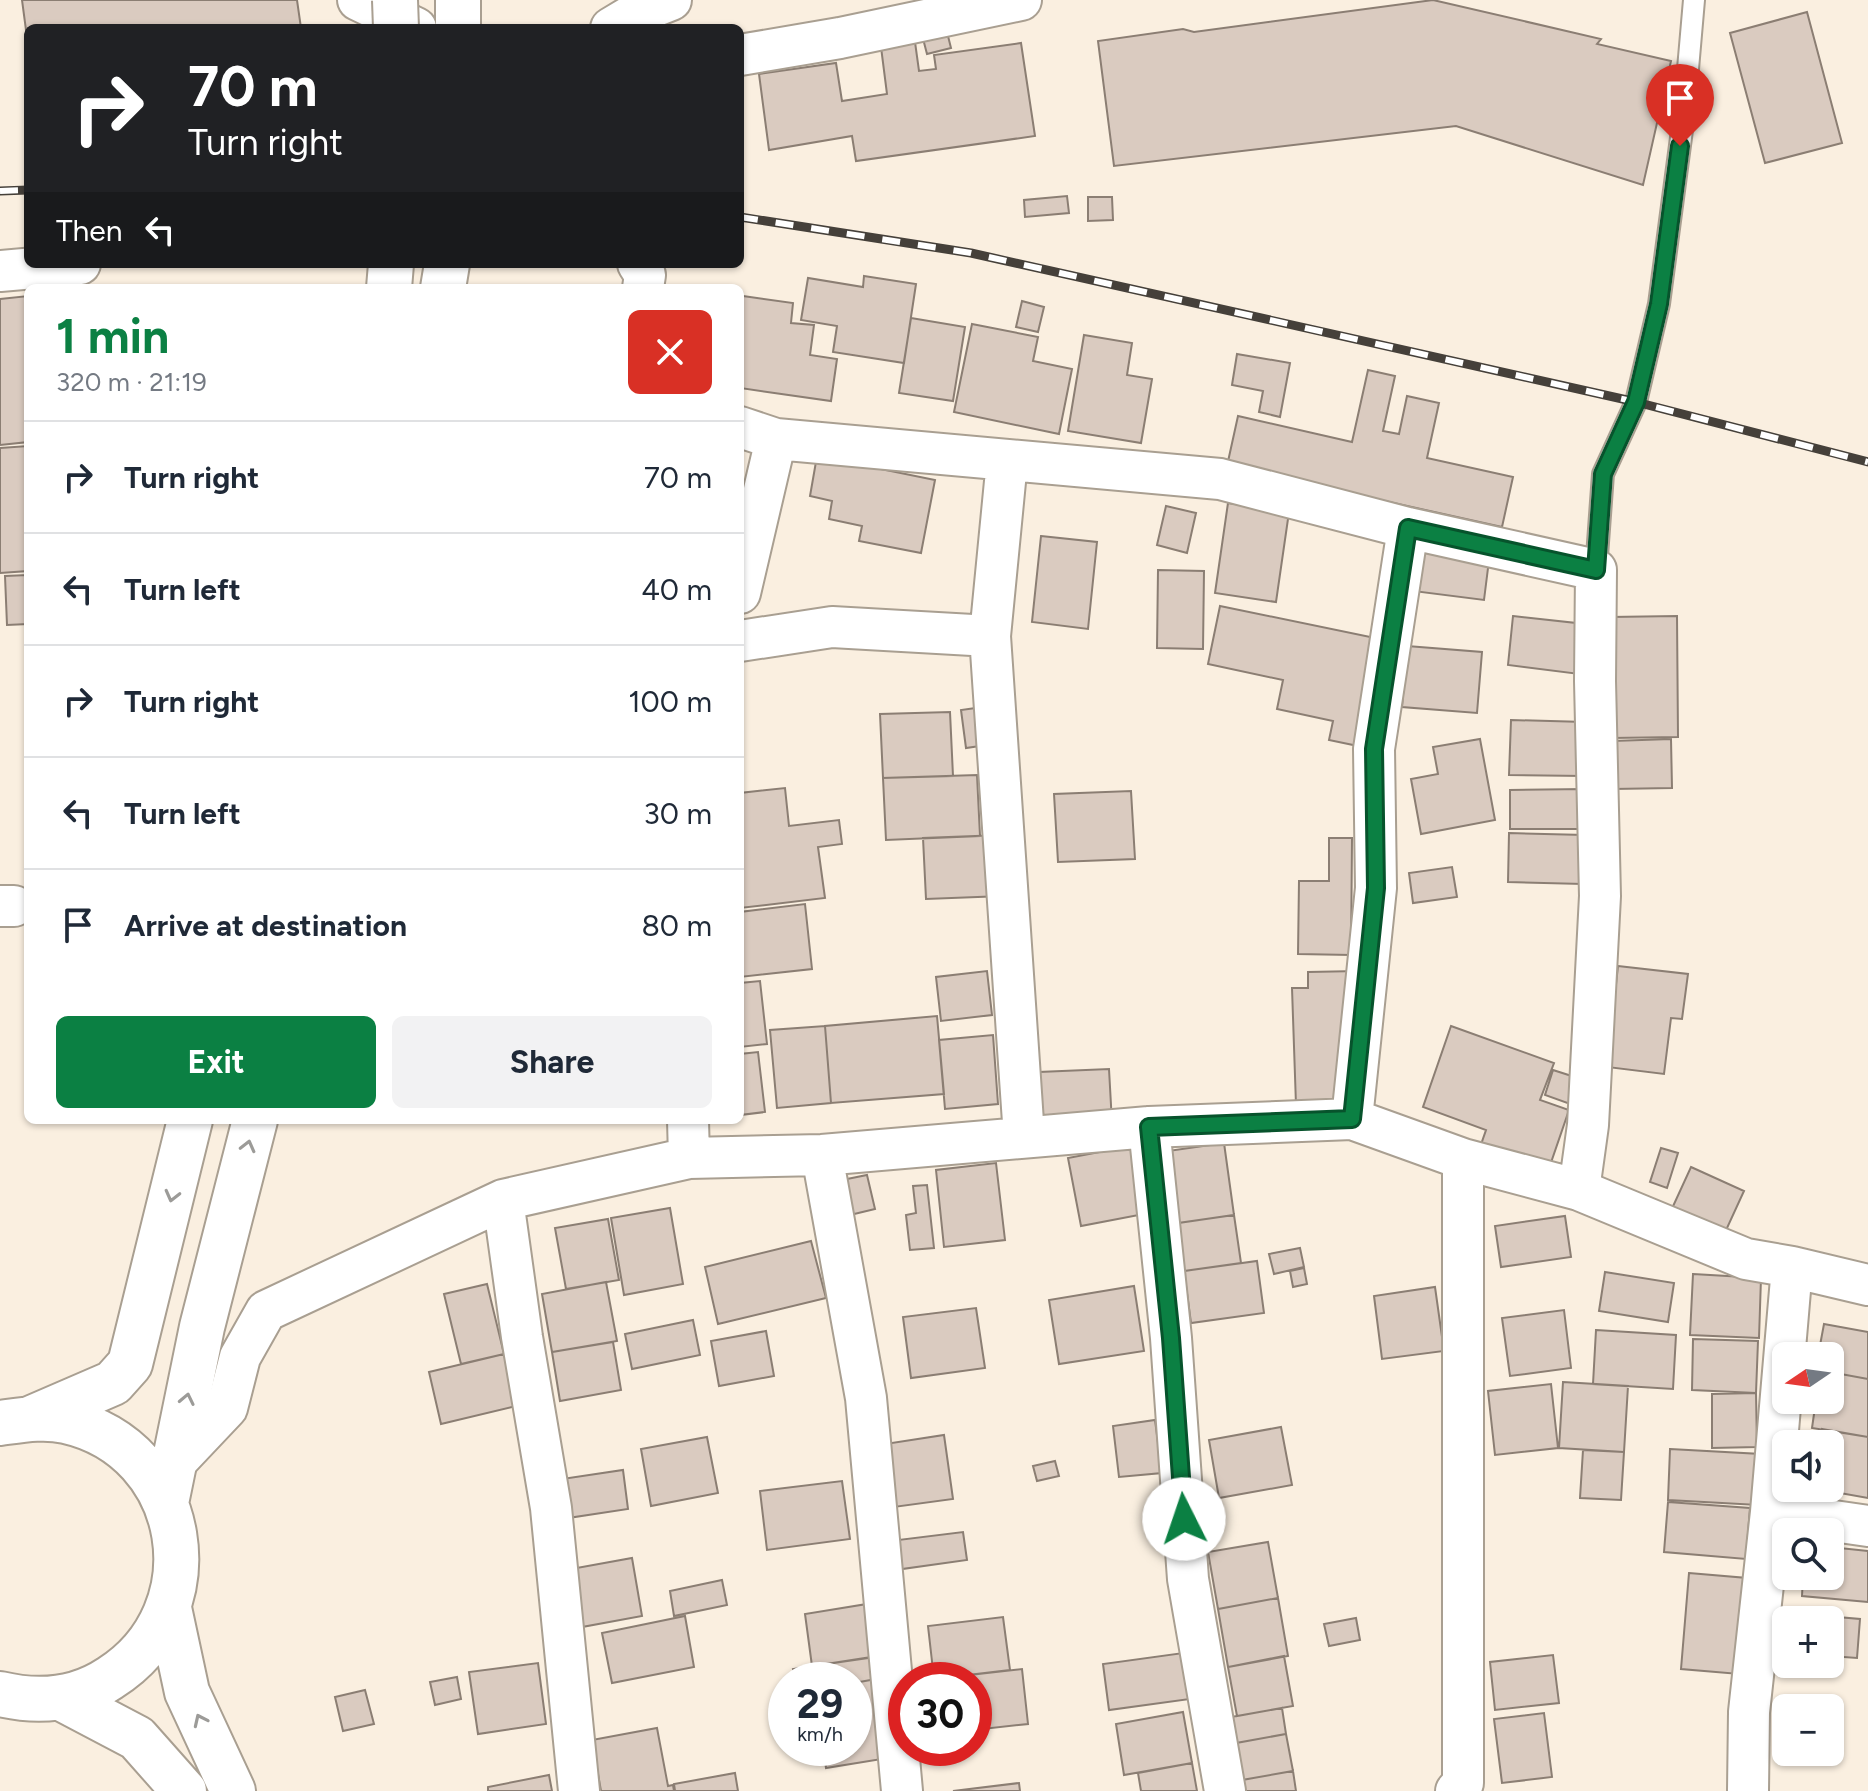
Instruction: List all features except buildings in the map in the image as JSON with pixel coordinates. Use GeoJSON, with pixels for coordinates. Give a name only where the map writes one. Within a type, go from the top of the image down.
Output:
{"type":"FeatureCollection","features":[{"type":"Feature","properties":{"kind":"street"},"geometry":{"type":"LineString","coordinates":[[358,0],[408,24]]}},
{"type":"Feature","properties":{"kind":"street"},"geometry":{"type":"LineString","coordinates":[[395,0],[396,24]]}},
{"type":"Feature","properties":{"kind":"street"},"geometry":{"type":"LineString","coordinates":[[458,0],[458,24]]}},
{"type":"Feature","properties":{"kind":"street"},"geometry":{"type":"LineString","coordinates":[[618,24],[671,0]]}},
{"type":"Feature","properties":{"kind":"street"},"geometry":{"type":"LineString","coordinates":[[744,54],[840,38],[1021,0]]}},
{"type":"Feature","properties":{"kind":"street"},"geometry":{"type":"LineString","coordinates":[[0,271],[34,268]]}},
{"type":"Feature","properties":{"kind":"street"},"geometry":{"type":"LineString","coordinates":[[744,557],[758,433],[1007,461],[1220,479],[1408,528],[1596,570],[1600,896],[1588,1125],[1579,1190]]}},
{"type":"Feature","properties":{"kind":"street"},"geometry":{"type":"LineString","coordinates":[[1007,461],[990,636],[1024,1137]]}},
{"type":"Feature","properties":{"kind":"street"},"geometry":{"type":"LineString","coordinates":[[1352,1119],[1376,888],[1374,749],[1408,528]]}},
{"type":"Feature","properties":{"kind":"street"},"geometry":{"type":"LineString","coordinates":[[744,640],[832,627],[990,636]]}},
{"type":"Feature","properties":{"kind":"street"},"geometry":{"type":"LineString","coordinates":[[170,1484],[227,1408],[240,1357],[266,1311],[503,1200],[688,1139],[822,1155],[1149,1127],[1352,1119],[1463,1159],[1579,1190],[1746,1259],[1868,1285]]}},
{"type":"Feature","properties":{"kind":"street"},"geometry":{"type":"LineString","coordinates":[[16,1420],[113,1383],[130,1364],[189,1124]]}},
{"type":"Feature","properties":{"kind":"street"},"geometry":{"type":"LineString","coordinates":[[21,1700],[96,1688],[127,1668],[152,1641],[169,1608],[177,1572],[170,1484],[202,1327],[254,1124]]}},
{"type":"Feature","properties":{"kind":"street"},"geometry":{"type":"LineString","coordinates":[[1149,1127],[1171,1338],[1188,1579],[1225,1791]]}},
{"type":"Feature","properties":{"kind":"street"},"geometry":{"type":"LineString","coordinates":[[822,1155],[866,1398],[902,1791]]}},
{"type":"Feature","properties":{"kind":"street"},"geometry":{"type":"LineString","coordinates":[[1456,1791],[1463,1783],[1463,1159]]}},
{"type":"Feature","properties":{"kind":"street"},"geometry":{"type":"LineString","coordinates":[[503,1200],[551,1508],[579,1791]]}},
{"type":"Feature","properties":{"kind":"street"},"geometry":{"type":"LineString","coordinates":[[1748,1791],[1749,1712],[1771,1512],[1792,1267]]}},
{"type":"Feature","properties":{"kind":"street"},"geometry":{"type":"LineString","coordinates":[[16,1420],[65,1421],[86,1428],[126,1449],[149,1474],[170,1484]]}},
{"type":"Feature","properties":{"kind":"street"},"geometry":{"type":"LineString","coordinates":[[1771,1512],[1868,1526]]}},
{"type":"Feature","properties":{"kind":"street"},"geometry":{"type":"LineString","coordinates":[[169,1608],[187,1692],[233,1791]]}},
{"type":"Feature","properties":{"kind":"street"},"geometry":{"type":"LineString","coordinates":[[21,1700],[137,1738],[184,1791]]}},
{"type":"Feature","properties":{"kind":"lane"},"geometry":{"type":"LineString","coordinates":[[1596,570],[1603,474],[1636,402],[1659,304],[1684,115],[1694,0]]}},
{"type":"Feature","properties":{"kind":"railway"},"geometry":{"type":"LineString","coordinates":[[0,191],[24,190]]}},
{"type":"Feature","properties":{"kind":"railway"},"geometry":{"type":"LineString","coordinates":[[744,218],[971,253],[1636,402],[1868,462]]}},
{"type":"Feature","properties":{"kind":"route"},"geometry":{"type":"LineString","coordinates":[[1184,1519],[1171,1338],[1149,1127],[1352,1119],[1376,888],[1374,749],[1408,528],[1596,570],[1603,474],[1636,402],[1659,304],[1680,146]]}}]}
